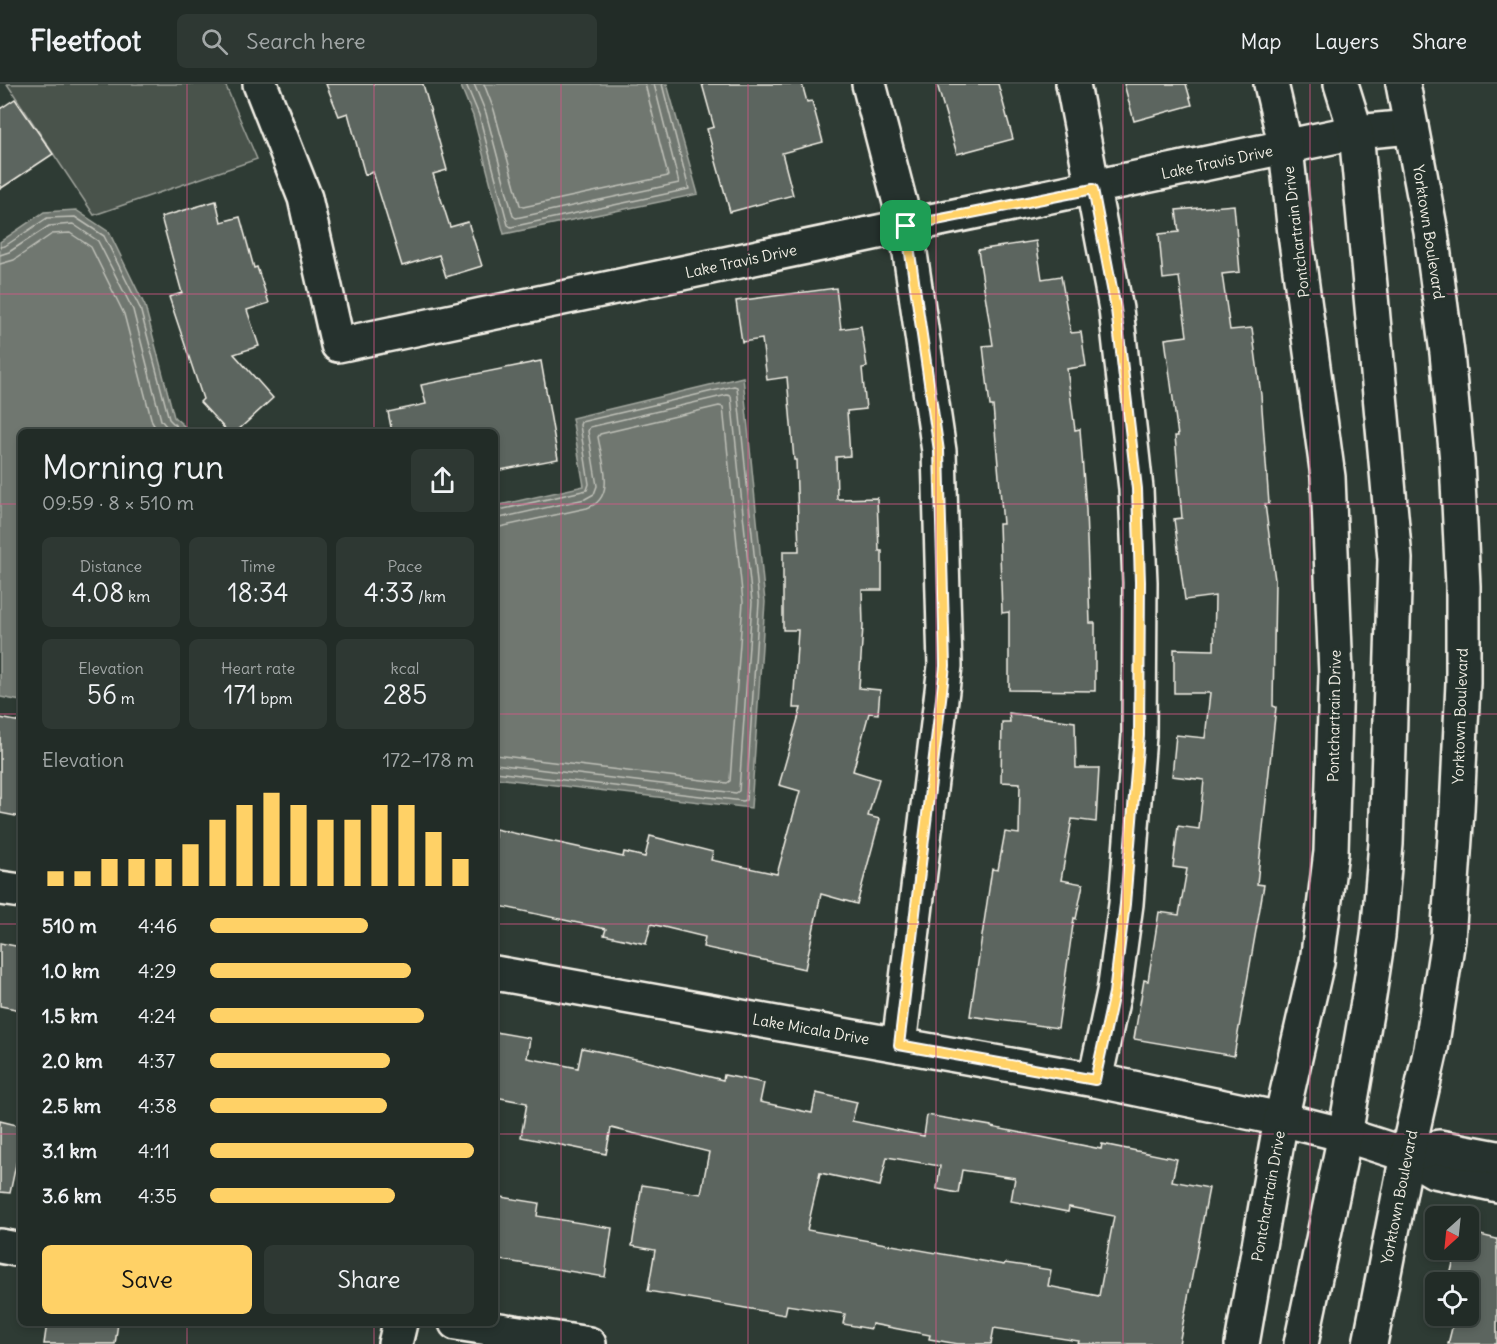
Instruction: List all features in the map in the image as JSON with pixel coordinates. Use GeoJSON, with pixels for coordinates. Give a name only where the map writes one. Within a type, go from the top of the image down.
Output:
{"type":"FeatureCollection","features":[{"type":"Feature","properties":{"kind":"street","name":"Lake Travis Drive"},"geometry":{"type":"LineString","coordinates":[[260,84],[305,198],[338,345],[1093,189],[1356,132],[1411,127]]}},
{"type":"Feature","properties":{"kind":"street"},"geometry":{"type":"LineString","coordinates":[[869,84],[906,226],[939,451],[945,666],[899,1045]]}},
{"type":"Feature","properties":{"kind":"street"},"geometry":{"type":"LineString","coordinates":[[1073,84],[1116,309],[1137,489],[1140,582],[1139,736],[1125,904],[1114,993],[1095,1080]]}},
{"type":"Feature","properties":{"kind":"street","name":"Pontchartrain Drive"},"geometry":{"type":"LineString","coordinates":[[1242,1344],[1281,1119],[1317,962],[1331,852],[1336,675],[1328,477],[1295,234],[1286,148],[1271,84]]}},
{"type":"Feature","properties":{"kind":"street"},"geometry":{"type":"LineString","coordinates":[[1301,1344],[1345,1135],[1378,936],[1386,844],[1395,559],[1356,132],[1341,84]]}},
{"type":"Feature","properties":{"kind":"street","name":"Yorktown Boulevard"},"geometry":{"type":"LineString","coordinates":[[1370,1344],[1407,1155],[1431,1049],[1448,939],[1463,683],[1457,461],[1447,353],[1431,232],[1403,84]]}},
{"type":"Feature","properties":{"kind":"street"},"geometry":{"type":"LineString","coordinates":[[0,888],[18,891]]}},
{"type":"Feature","properties":{"kind":"street","name":"Lake Micala Drive"},"geometry":{"type":"LineString","coordinates":[[498,974],[1095,1080],[1281,1119],[1345,1135],[1407,1155],[1434,1171],[1497,1185]]}},
{"type":"Feature","properties":{"kind":"street"},"geometry":{"type":"LineString","coordinates":[[1407,1155],[1439,1147],[1497,1158]]}},
{"type":"Feature","properties":{"kind":"street"},"geometry":{"type":"LineString","coordinates":[[0,1246],[18,1250]]}},
{"type":"Feature","properties":{"kind":"street"},"geometry":{"type":"LineString","coordinates":[[395,1344],[399,1326]]}},
{"type":"Feature","properties":{"kind":"street"},"geometry":{"type":"LineString","coordinates":[[475,1326],[589,1344]]}},
{"type":"Feature","properties":{"kind":"shaded area"},"geometry":{"type":"Polygon","coordinates":[[[7,84],[225,84],[257,159],[94,215],[7,84]]]}},
{"type":"Feature","properties":{"kind":"water"},"geometry":{"type":"Polygon","coordinates":[[[460,84],[667,84],[698,194],[504,234],[473,116],[460,84]]]}},
{"type":"Feature","properties":{"kind":"water"},"geometry":{"type":"Polygon","coordinates":[[[76,210],[109,232],[145,306],[174,417],[188,429],[18,429],[18,700],[0,697],[0,242],[44,212],[76,210]]]}},
{"type":"Feature","properties":{"kind":"water"},"geometry":{"type":"Polygon","coordinates":[[[743,377],[765,602],[751,808],[498,778],[498,505],[584,486],[572,418],[743,377]]]}},
{"type":"Feature","properties":{"kind":"building"},"geometry":{"type":"Polygon","coordinates":[[[326,84],[423,84],[447,170],[433,174],[450,227],[468,222],[482,266],[446,277],[439,255],[402,266],[373,172],[365,175],[348,113],[339,116],[326,84]]]}},
{"type":"Feature","properties":{"kind":"building"},"geometry":{"type":"Polygon","coordinates":[[[702,84],[802,84],[807,102],[812,101],[823,142],[782,153],[793,195],[730,212],[707,129],[714,127],[702,84]]]}},
{"type":"Feature","properties":{"kind":"building"},"geometry":{"type":"Polygon","coordinates":[[[937,84],[998,84],[1013,139],[957,154],[937,84]]]}},
{"type":"Feature","properties":{"kind":"building"},"geometry":{"type":"Polygon","coordinates":[[[1124,84],[1186,84],[1192,105],[1134,121],[1124,84]]]}},
{"type":"Feature","properties":{"kind":"building"},"geometry":{"type":"Polygon","coordinates":[[[15,99],[53,154],[0,189],[0,109],[15,99]]]}},
{"type":"Feature","properties":{"kind":"building"},"geometry":{"type":"Polygon","coordinates":[[[216,201],[221,222],[240,217],[254,268],[257,267],[269,303],[247,310],[259,346],[234,354],[273,398],[239,429],[225,429],[200,402],[203,399],[169,297],[182,293],[161,217],[216,201]]]}},
{"type":"Feature","properties":{"kind":"building"},"geometry":{"type":"Polygon","coordinates":[[[1234,205],[1240,272],[1222,274],[1230,330],[1252,328],[1261,395],[1269,504],[1265,504],[1275,580],[1273,706],[1276,707],[1257,884],[1264,885],[1234,1056],[1134,1039],[1144,980],[1148,981],[1159,912],[1179,915],[1187,869],[1173,867],[1178,826],[1199,829],[1204,780],[1172,776],[1176,735],[1205,738],[1210,693],[1174,693],[1174,649],[1214,650],[1215,596],[1185,600],[1174,519],[1182,518],[1175,436],[1178,436],[1165,339],[1187,336],[1179,277],[1163,279],[1159,234],[1179,232],[1176,210],[1234,205]]]}},
{"type":"Feature","properties":{"kind":"building"},"geometry":{"type":"Polygon","coordinates":[[[1036,241],[1042,279],[1061,276],[1071,333],[1081,332],[1086,366],[1067,369],[1075,430],[1080,429],[1086,510],[1090,623],[1095,623],[1095,691],[1009,690],[1009,612],[1002,613],[999,524],[1003,524],[993,406],[990,406],[983,346],[993,345],[978,250],[1036,241]]]}},
{"type":"Feature","properties":{"kind":"building"},"geometry":{"type":"Polygon","coordinates":[[[836,288],[841,329],[861,326],[867,367],[862,368],[866,409],[847,411],[850,456],[836,457],[837,499],[877,498],[879,551],[882,551],[882,590],[862,590],[863,626],[859,688],[880,690],[878,714],[869,713],[853,771],[879,779],[868,816],[880,819],[857,904],[821,894],[805,969],[703,947],[705,937],[651,924],[646,944],[604,935],[606,929],[498,906],[498,830],[623,857],[624,852],[645,857],[650,836],[713,852],[711,860],[777,874],[800,791],[779,785],[801,708],[793,708],[798,630],[783,630],[783,551],[799,551],[796,460],[794,460],[787,377],[767,380],[762,339],[742,342],[736,301],[836,288]]]}},
{"type":"Feature","properties":{"kind":"building"},"geometry":{"type":"Polygon","coordinates":[[[541,361],[558,459],[498,470],[498,429],[391,429],[388,412],[426,404],[421,385],[541,361]]]}},
{"type":"Feature","properties":{"kind":"building"},"geometry":{"type":"Polygon","coordinates":[[[1009,713],[1075,722],[1076,768],[1099,768],[1096,822],[1072,819],[1061,880],[1083,884],[1076,919],[1074,918],[1058,1028],[970,1016],[992,869],[998,870],[1005,832],[1019,834],[1020,783],[1001,782],[1002,722],[1010,722],[1009,713]]]}},
{"type":"Feature","properties":{"kind":"building"},"geometry":{"type":"Polygon","coordinates":[[[0,718],[18,721],[18,816],[0,813],[0,718]]]}},
{"type":"Feature","properties":{"kind":"building"},"geometry":{"type":"Polygon","coordinates":[[[0,943],[18,946],[18,1009],[0,1006],[0,943]]]}},
{"type":"Feature","properties":{"kind":"building"},"geometry":{"type":"Polygon","coordinates":[[[498,1033],[530,1038],[527,1058],[578,1068],[582,1048],[723,1080],[724,1075],[764,1083],[760,1102],[812,1113],[816,1093],[857,1102],[852,1121],[924,1136],[927,1115],[1101,1149],[1102,1144],[1177,1159],[1172,1181],[1209,1188],[1179,1344],[1078,1344],[1079,1341],[994,1328],[991,1344],[958,1344],[929,1339],[930,1335],[872,1324],[871,1329],[843,1324],[845,1314],[787,1305],[785,1315],[648,1291],[655,1250],[632,1246],[642,1185],[701,1194],[709,1152],[611,1128],[606,1154],[521,1137],[527,1103],[498,1098],[498,1033]],[[887,1157],[880,1186],[820,1173],[807,1230],[1004,1265],[1005,1263],[1051,1270],[1048,1286],[1099,1296],[1114,1216],[1069,1207],[1068,1212],[1011,1201],[1015,1178],[962,1170],[958,1193],[937,1189],[940,1166],[887,1157]]]}},
{"type":"Feature","properties":{"kind":"building"},"geometry":{"type":"Polygon","coordinates":[[[0,1121],[18,1125],[18,1155],[10,1193],[0,1192],[0,1121]]]}},
{"type":"Feature","properties":{"kind":"building"},"geometry":{"type":"Polygon","coordinates":[[[498,1196],[539,1203],[537,1216],[612,1228],[605,1277],[498,1259],[498,1196]]]}},
{"type":"Feature","properties":{"kind":"building"},"geometry":{"type":"Polygon","coordinates":[[[1479,1235],[1497,1239],[1497,1344],[1448,1344],[1452,1326],[1479,1326],[1479,1272],[1451,1272],[1454,1260],[1479,1260],[1479,1235]]]}},
{"type":"Feature","properties":{"kind":"building"},"geometry":{"type":"Polygon","coordinates":[[[47,1326],[118,1326],[115,1344],[44,1344],[47,1326]]]}},
{"type":"Feature","properties":{"kind":"route"},"geometry":{"type":"LineString","coordinates":[[1093,189],[1116,309],[1137,489],[1140,582],[1139,736],[1125,904],[1114,993],[1095,1080],[899,1045],[945,666],[939,451],[906,226],[1093,189]]}}]}
